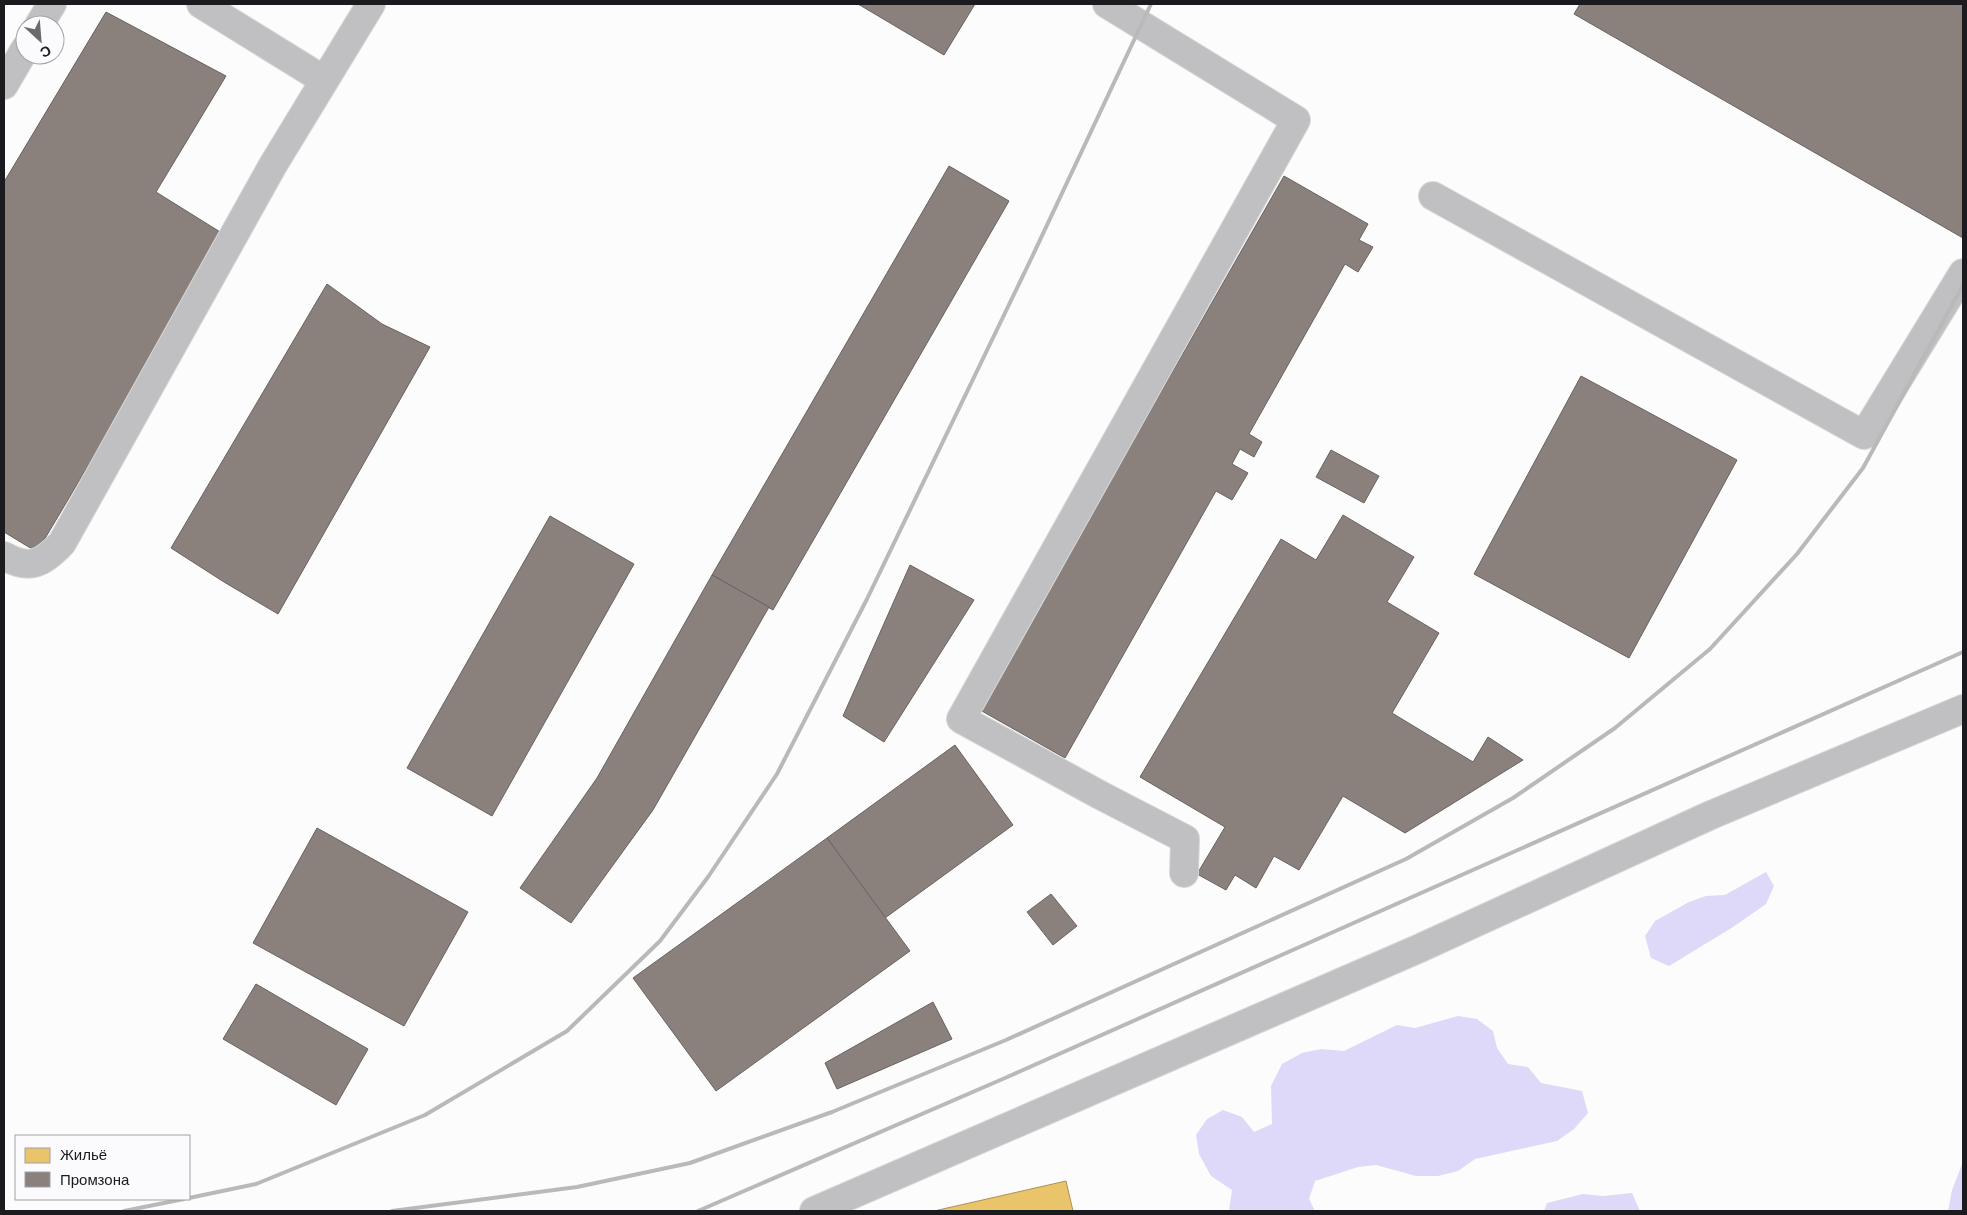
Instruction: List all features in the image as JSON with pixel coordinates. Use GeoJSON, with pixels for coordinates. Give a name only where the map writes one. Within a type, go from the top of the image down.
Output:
{"type":"FeatureCollection","features":[{"type":"Feature","properties":{"kind":"lane"},"geometry":{"type":"LineString","coordinates":[[45,15],[52,4]]}},
{"type":"Feature","properties":{"kind":"lane"},"geometry":{"type":"LineString","coordinates":[[201,4],[324,80]]}},
{"type":"Feature","properties":{"kind":"lane"},"geometry":{"type":"LineString","coordinates":[[4,556],[13,561],[32,565],[49,558],[62,544],[273,165],[371,4]]}},
{"type":"Feature","properties":{"kind":"lane"},"geometry":{"type":"LineString","coordinates":[[1107,4],[1296,120],[961,719],[1185,839],[1184,873]]}},
{"type":"Feature","properties":{"kind":"lane"},"geometry":{"type":"LineString","coordinates":[[4,85],[16,65]]}},
{"type":"Feature","properties":{"kind":"lane"},"geometry":{"type":"LineString","coordinates":[[1433,196],[1864,435],[1963,273]]}},
{"type":"Feature","properties":{"kind":"lane"},"geometry":{"type":"LineString","coordinates":[[814,1211],[1418,949],[1711,816],[1963,708]]}},
{"type":"Feature","properties":{"kind":"shaded area"},"geometry":{"type":"Polygon","coordinates":[[[1766,872],[1774,886],[1766,904],[1733,927],[1669,966],[1651,958],[1645,936],[1655,921],[1689,902],[1706,896],[1725,895],[1766,872]]]}},
{"type":"Feature","properties":{"kind":"shaded area"},"geometry":{"type":"Polygon","coordinates":[[[1458,1016],[1477,1019],[1493,1031],[1497,1048],[1508,1064],[1528,1067],[1541,1083],[1582,1091],[1588,1113],[1574,1129],[1557,1141],[1475,1159],[1458,1171],[1438,1176],[1416,1176],[1376,1165],[1358,1167],[1315,1181],[1309,1199],[1315,1211],[1229,1211],[1232,1190],[1211,1176],[1199,1154],[1196,1135],[1207,1119],[1223,1110],[1242,1117],[1254,1132],[1272,1124],[1271,1086],[1282,1064],[1302,1053],[1321,1049],[1344,1051],[1397,1025],[1415,1028],[1458,1016]]]}},
{"type":"Feature","properties":{"kind":"shaded area"},"geometry":{"type":"Polygon","coordinates":[[[1963,1162],[1963,1211],[1948,1211],[1952,1190],[1963,1162]]]}},
{"type":"Feature","properties":{"kind":"shaded area"},"geometry":{"type":"Polygon","coordinates":[[[1632,1193],[1640,1211],[1544,1211],[1547,1203],[1583,1194],[1603,1196],[1632,1193]]]}},
{"type":"Feature","properties":{"kind":"building: Жильё"},"geometry":{"type":"Polygon","coordinates":[[[1066,1181],[1073,1211],[934,1211],[1066,1181]]]}},
{"type":"Feature","properties":{"kind":"building: Промзона"},"geometry":{"type":"Polygon","coordinates":[[[858,4],[975,4],[944,55],[858,4]]]}},
{"type":"Feature","properties":{"kind":"building: Промзона"},"geometry":{"type":"Polygon","coordinates":[[[1580,4],[1963,4],[1963,238],[1574,14],[1580,4]]]}},
{"type":"Feature","properties":{"kind":"building: Промзона"},"geometry":{"type":"Polygon","coordinates":[[[106,12],[226,76],[156,192],[225,235],[37,552],[4,532],[4,182],[106,12]]]}},
{"type":"Feature","properties":{"kind":"building: Промзона"},"geometry":{"type":"Polygon","coordinates":[[[949,166],[1009,201],[773,610],[712,575],[949,166]]]}},
{"type":"Feature","properties":{"kind":"building: Промзона"},"geometry":{"type":"Polygon","coordinates":[[[1284,176],[1368,224],[1359,240],[1373,247],[1358,272],[1345,264],[1249,434],[1262,442],[1254,457],[1240,449],[1232,464],[1248,473],[1232,500],[1216,491],[1065,758],[980,710],[1284,176]]]}},
{"type":"Feature","properties":{"kind":"building: Промзона"},"geometry":{"type":"Polygon","coordinates":[[[327,284],[382,324],[430,347],[278,614],[171,548],[327,284]]]}},
{"type":"Feature","properties":{"kind":"building: Промзона"},"geometry":{"type":"Polygon","coordinates":[[[1581,376],[1737,460],[1629,658],[1474,574],[1581,376]]]}},
{"type":"Feature","properties":{"kind":"building: Промзона"},"geometry":{"type":"Polygon","coordinates":[[[1331,450],[1379,476],[1364,503],[1316,477],[1331,450]]]}},
{"type":"Feature","properties":{"kind":"building: Промзона"},"geometry":{"type":"Polygon","coordinates":[[[1343,515],[1414,557],[1387,602],[1439,633],[1392,713],[1473,762],[1488,737],[1523,760],[1405,833],[1343,796],[1299,870],[1274,856],[1256,888],[1235,875],[1226,890],[1197,874],[1225,827],[1140,777],[1281,539],[1316,560],[1343,515]]]}},
{"type":"Feature","properties":{"kind":"building: Промзона"},"geometry":{"type":"Polygon","coordinates":[[[550,516],[634,564],[492,816],[407,768],[550,516]]]}},
{"type":"Feature","properties":{"kind":"building: Промзона"},"geometry":{"type":"Polygon","coordinates":[[[910,565],[974,600],[884,742],[843,716],[910,565]]]}},
{"type":"Feature","properties":{"kind":"building: Промзона"},"geometry":{"type":"Polygon","coordinates":[[[712,575],[769,607],[653,810],[571,923],[520,888],[597,778],[712,575]]]}},
{"type":"Feature","properties":{"kind":"building: Промзона"},"geometry":{"type":"Polygon","coordinates":[[[955,745],[1013,825],[885,918],[827,838],[955,745]]]}},
{"type":"Feature","properties":{"kind":"building: Промзона"},"geometry":{"type":"Polygon","coordinates":[[[317,828],[468,912],[404,1026],[253,943],[317,828]]]}},
{"type":"Feature","properties":{"kind":"building: Промзона"},"geometry":{"type":"Polygon","coordinates":[[[827,838],[910,951],[716,1091],[633,978],[827,838]]]}},
{"type":"Feature","properties":{"kind":"building: Промзона"},"geometry":{"type":"Polygon","coordinates":[[[1051,894],[1077,926],[1053,945],[1027,912],[1051,894]]]}},
{"type":"Feature","properties":{"kind":"building: Промзона"},"geometry":{"type":"Polygon","coordinates":[[[256,984],[368,1049],[336,1105],[223,1039],[256,984]]]}},
{"type":"Feature","properties":{"kind":"building: Промзона"},"geometry":{"type":"Polygon","coordinates":[[[933,1002],[952,1039],[837,1089],[825,1063],[933,1002]]]}},
{"type":"Feature","properties":{"kind":"railway"},"geometry":{"type":"LineString","coordinates":[[190,1198],[256,1184],[425,1115],[567,1031],[660,941],[708,877],[777,774],[867,599],[1032,257],[1151,4]]}},
{"type":"Feature","properties":{"kind":"railway"},"geometry":{"type":"LineString","coordinates":[[392,1211],[577,1187],[690,1163],[832,1112],[1006,1040],[1406,859],[1513,798],[1615,728],[1710,649],[1797,554],[1863,468],[1963,285]]}},
{"type":"Feature","properties":{"kind":"railway"},"geometry":{"type":"LineString","coordinates":[[698,1211],[1005,1078],[1963,652]]}},
{"type":"Feature","properties":{"kind":"railway"},"geometry":{"type":"LineString","coordinates":[[124,1211],[179,1200]]}}]}
